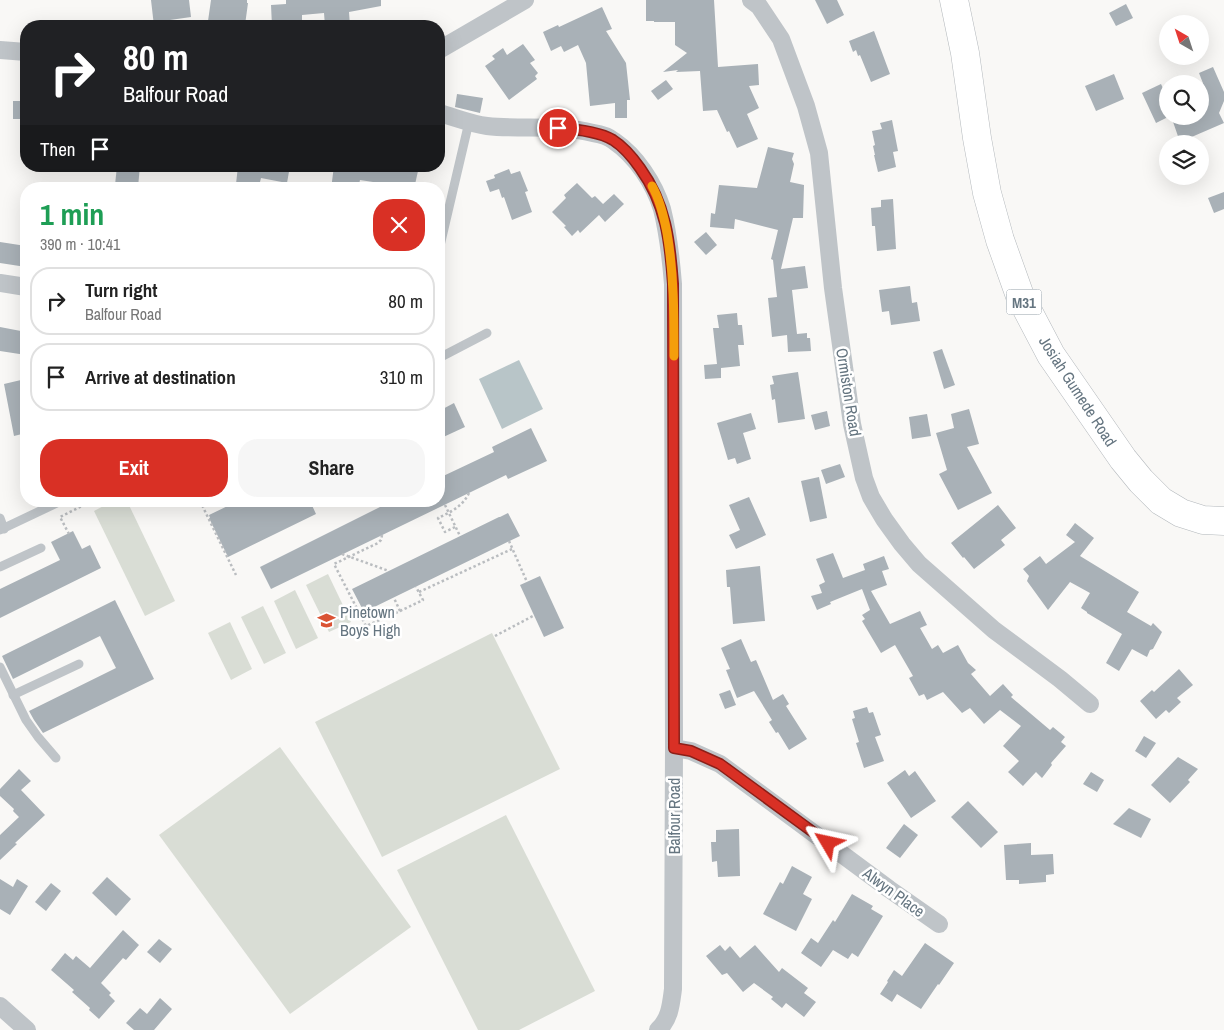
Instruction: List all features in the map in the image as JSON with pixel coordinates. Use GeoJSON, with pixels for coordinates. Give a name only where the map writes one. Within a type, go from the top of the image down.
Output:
{"type":"FeatureCollection","features":[{"type":"Feature","properties":{"kind":"main road","name":"Josiah Gumede Road"},"geometry":{"type":"LineString","coordinates":[[954,0],[965,53],[987,193],[1000,240],[1020,296],[1051,355],[1123,459],[1141,481],[1161,501],[1181,513],[1203,520],[1224,521]]}},
{"type":"Feature","properties":{"kind":"street"},"geometry":{"type":"LineString","coordinates":[[445,47],[525,0]]}},
{"type":"Feature","properties":{"kind":"street","name":"Ormiston Road"},"geometry":{"type":"LineString","coordinates":[[750,0],[759,6],[781,39],[806,106],[819,153],[833,288],[852,424],[864,478],[871,497],[893,531],[919,564],[994,630],[1090,704]]}},
{"type":"Feature","properties":{"kind":"street"},"geometry":{"type":"LineString","coordinates":[[0,50],[20,52]]}},
{"type":"Feature","properties":{"kind":"street","name":"Balfour Road"},"geometry":{"type":"LineString","coordinates":[[445,115],[484,126],[574,129],[594,133],[613,140],[635,160],[654,189],[661,207],[671,254],[673,284],[673,989],[668,1016],[663,1028]]}},
{"type":"Feature","properties":{"kind":"street"},"geometry":{"type":"LineString","coordinates":[[0,283],[20,286]]}},
{"type":"Feature","properties":{"kind":"street","name":"Alwyn Place"},"geometry":{"type":"LineString","coordinates":[[674,748],[691,751],[720,764],[939,924]]}},
{"type":"Feature","properties":{"kind":"street"},"geometry":{"type":"LineString","coordinates":[[0,1006],[27,1030]]}},
{"type":"Feature","properties":{"kind":"lane"},"geometry":{"type":"LineString","coordinates":[[445,224],[469,122]]}},
{"type":"Feature","properties":{"kind":"lane"},"geometry":{"type":"LineString","coordinates":[[445,355],[488,333]]}},
{"type":"Feature","properties":{"kind":"lane"},"geometry":{"type":"LineString","coordinates":[[0,518],[2,530],[49,507]]}},
{"type":"Feature","properties":{"kind":"lane"},"geometry":{"type":"LineString","coordinates":[[0,567],[41,548]]}},
{"type":"Feature","properties":{"kind":"lane"},"geometry":{"type":"LineString","coordinates":[[13,695],[80,664]]}},
{"type":"Feature","properties":{"kind":"lane"},"geometry":{"type":"LineString","coordinates":[[0,667],[26,720],[56,758]]}},
{"type":"Feature","properties":{"kind":"path"},"geometry":{"type":"LineString","coordinates":[[456,527],[445,532],[438,518],[449,513],[462,503],[469,493]]}},
{"type":"Feature","properties":{"kind":"path"},"geometry":{"type":"LineString","coordinates":[[445,505],[460,536]]}},
{"type":"Feature","properties":{"kind":"path"},"geometry":{"type":"LineString","coordinates":[[69,534],[60,517],[80,507]]}},
{"type":"Feature","properties":{"kind":"path"},"geometry":{"type":"LineString","coordinates":[[203,507],[236,575]]}},
{"type":"Feature","properties":{"kind":"path"},"geometry":{"type":"LineString","coordinates":[[382,535],[378,543],[334,564],[366,626],[423,600],[416,587]]}},
{"type":"Feature","properties":{"kind":"path"},"geometry":{"type":"LineString","coordinates":[[509,542],[527,582]]}},
{"type":"Feature","properties":{"kind":"path"},"geometry":{"type":"LineString","coordinates":[[419,592],[512,548]]}},
{"type":"Feature","properties":{"kind":"path"},"geometry":{"type":"LineString","coordinates":[[342,554],[389,571]]}},
{"type":"Feature","properties":{"kind":"path"},"geometry":{"type":"LineString","coordinates":[[394,598],[400,611]]}},
{"type":"Feature","properties":{"kind":"path"},"geometry":{"type":"LineString","coordinates":[[495,636],[533,616]]}},
{"type":"Feature","properties":{"kind":"shaded area"},"geometry":{"type":"Polygon","coordinates":[[[519,360],[543,409],[502,429],[479,379],[519,360]]]}},
{"type":"Feature","properties":{"kind":"shaded area"},"geometry":{"type":"Polygon","coordinates":[[[102,507],[130,507],[175,601],[145,616],[94,511],[102,507]]]}},
{"type":"Feature","properties":{"kind":"shaded area"},"geometry":{"type":"Polygon","coordinates":[[[328,574],[351,622],[329,632],[306,585],[328,574]]]}},
{"type":"Feature","properties":{"kind":"shaded area"},"geometry":{"type":"Polygon","coordinates":[[[295,590],[318,638],[296,649],[274,601],[295,590]]]}},
{"type":"Feature","properties":{"kind":"shaded area"},"geometry":{"type":"Polygon","coordinates":[[[263,606],[286,653],[264,664],[241,617],[263,606]]]}},
{"type":"Feature","properties":{"kind":"shaded area"},"geometry":{"type":"Polygon","coordinates":[[[230,622],[252,669],[231,680],[208,633],[230,622]]]}},
{"type":"Feature","properties":{"kind":"shaded area"},"geometry":{"type":"Polygon","coordinates":[[[492,633],[560,769],[382,857],[315,722],[492,633]]]}},
{"type":"Feature","properties":{"kind":"shaded area"},"geometry":{"type":"Polygon","coordinates":[[[280,747],[411,927],[290,1014],[159,835],[280,747]]]}},
{"type":"Feature","properties":{"kind":"shaded area"},"geometry":{"type":"Polygon","coordinates":[[[506,815],[595,991],[519,1030],[478,1030],[397,870],[506,815]]]}},
{"type":"Feature","properties":{"kind":"building"},"geometry":{"type":"Polygon","coordinates":[[[151,0],[189,0],[191,17],[153,20],[151,0]]]}},
{"type":"Feature","properties":{"kind":"building"},"geometry":{"type":"Polygon","coordinates":[[[211,0],[247,0],[246,20],[208,20],[211,0]]]}},
{"type":"Feature","properties":{"kind":"building"},"geometry":{"type":"Polygon","coordinates":[[[286,0],[381,0],[381,6],[349,12],[350,20],[325,20],[324,13],[302,15],[302,20],[272,20],[271,5],[286,4],[286,0]]]}},
{"type":"Feature","properties":{"kind":"building"},"geometry":{"type":"Polygon","coordinates":[[[646,0],[714,0],[718,67],[758,64],[759,85],[749,86],[759,108],[747,114],[758,139],[737,148],[717,110],[703,111],[700,71],[676,72],[678,70],[663,72],[687,53],[675,45],[675,22],[646,21],[646,0]]]}},
{"type":"Feature","properties":{"kind":"building"},"geometry":{"type":"Polygon","coordinates":[[[815,0],[837,0],[844,15],[827,24],[815,0]]]}},
{"type":"Feature","properties":{"kind":"building"},"geometry":{"type":"Polygon","coordinates":[[[1126,4],[1133,18],[1116,26],[1109,13],[1126,4]]]}},
{"type":"Feature","properties":{"kind":"building"},"geometry":{"type":"Polygon","coordinates":[[[602,7],[612,29],[606,31],[626,63],[630,100],[627,100],[627,118],[615,118],[615,103],[590,106],[586,63],[578,45],[564,52],[561,46],[551,51],[543,32],[558,25],[559,27],[602,7]]]}},
{"type":"Feature","properties":{"kind":"building"},"geometry":{"type":"Polygon","coordinates":[[[874,31],[890,74],[871,82],[860,55],[858,56],[856,50],[853,52],[849,41],[874,31]]]}},
{"type":"Feature","properties":{"kind":"building"},"geometry":{"type":"Polygon","coordinates":[[[523,44],[535,60],[530,63],[538,73],[535,76],[537,79],[509,100],[485,66],[495,59],[492,56],[503,48],[507,55],[523,44]]]}},
{"type":"Feature","properties":{"kind":"building"},"geometry":{"type":"Polygon","coordinates":[[[1213,67],[1224,92],[1224,101],[1219,113],[1224,123],[1196,135],[1178,135],[1174,125],[1209,125],[1209,75],[1200,75],[1199,73],[1213,67]]]}},
{"type":"Feature","properties":{"kind":"building"},"geometry":{"type":"Polygon","coordinates":[[[1114,74],[1124,99],[1096,111],[1085,86],[1114,74]]]}},
{"type":"Feature","properties":{"kind":"building"},"geometry":{"type":"Polygon","coordinates":[[[666,80],[673,89],[658,100],[651,91],[666,80]]]}},
{"type":"Feature","properties":{"kind":"building"},"geometry":{"type":"Polygon","coordinates":[[[1159,85],[1159,122],[1156,123],[1142,93],[1159,85]]]}},
{"type":"Feature","properties":{"kind":"building"},"geometry":{"type":"Polygon","coordinates":[[[457,94],[483,98],[480,113],[455,107],[457,94]]]}},
{"type":"Feature","properties":{"kind":"building"},"geometry":{"type":"Polygon","coordinates":[[[13,101],[20,101],[20,119],[13,119],[13,101]]]}},
{"type":"Feature","properties":{"kind":"building"},"geometry":{"type":"Polygon","coordinates":[[[892,120],[898,151],[893,152],[896,167],[878,172],[872,131],[882,129],[880,123],[892,120]]]}},
{"type":"Feature","properties":{"kind":"building"},"geometry":{"type":"Polygon","coordinates":[[[768,147],[794,153],[792,159],[794,164],[790,182],[804,185],[803,218],[793,218],[781,269],[805,266],[808,288],[792,290],[797,334],[807,333],[807,338],[810,338],[811,351],[788,352],[787,335],[772,337],[768,298],[777,297],[773,260],[771,259],[778,230],[735,219],[734,229],[710,227],[711,213],[715,214],[719,185],[757,188],[768,147]]]}},
{"type":"Feature","properties":{"kind":"building"},"geometry":{"type":"Polygon","coordinates":[[[509,169],[511,174],[520,171],[528,191],[525,192],[532,212],[512,220],[504,197],[502,198],[499,189],[490,192],[486,181],[495,178],[494,175],[509,169]]]}},
{"type":"Feature","properties":{"kind":"building"},"geometry":{"type":"Polygon","coordinates":[[[116,172],[139,172],[138,182],[115,182],[116,172]]]}},
{"type":"Feature","properties":{"kind":"building"},"geometry":{"type":"Polygon","coordinates":[[[237,172],[289,172],[287,182],[261,178],[260,182],[236,182],[237,172]]]}},
{"type":"Feature","properties":{"kind":"building"},"geometry":{"type":"Polygon","coordinates":[[[333,172],[418,172],[416,182],[373,182],[360,180],[360,182],[332,182],[333,172]]]}},
{"type":"Feature","properties":{"kind":"building"},"geometry":{"type":"Polygon","coordinates":[[[577,183],[592,198],[595,196],[603,204],[614,194],[624,204],[605,222],[599,215],[580,233],[578,230],[572,236],[564,227],[566,226],[552,212],[566,198],[564,195],[577,183]]]}},
{"type":"Feature","properties":{"kind":"building"},"geometry":{"type":"Polygon","coordinates":[[[1224,192],[1224,209],[1214,213],[1208,198],[1224,192]]]}},
{"type":"Feature","properties":{"kind":"building"},"geometry":{"type":"Polygon","coordinates":[[[893,199],[896,249],[877,251],[871,208],[881,207],[881,200],[893,199]]]}},
{"type":"Feature","properties":{"kind":"building"},"geometry":{"type":"Polygon","coordinates":[[[706,232],[717,245],[706,255],[694,242],[706,232]]]}},
{"type":"Feature","properties":{"kind":"building"},"geometry":{"type":"Polygon","coordinates":[[[0,242],[20,245],[20,266],[0,263],[0,242]]]}},
{"type":"Feature","properties":{"kind":"building"},"geometry":{"type":"Polygon","coordinates":[[[910,286],[912,303],[917,302],[920,321],[891,325],[889,311],[882,312],[879,290],[910,286]]]}},
{"type":"Feature","properties":{"kind":"building"},"geometry":{"type":"Polygon","coordinates":[[[737,313],[738,325],[742,325],[744,345],[738,345],[740,366],[721,368],[721,378],[705,379],[704,365],[717,364],[713,328],[719,328],[717,315],[737,313]]]}},
{"type":"Feature","properties":{"kind":"building"},"geometry":{"type":"Polygon","coordinates":[[[0,327],[20,331],[20,354],[0,351],[0,327]]]}},
{"type":"Feature","properties":{"kind":"building"},"geometry":{"type":"Polygon","coordinates":[[[942,349],[955,385],[944,389],[933,352],[942,349]]]}},
{"type":"Feature","properties":{"kind":"building"},"geometry":{"type":"Polygon","coordinates":[[[798,372],[805,419],[778,423],[775,399],[772,400],[770,385],[774,384],[772,376],[798,372]]]}},
{"type":"Feature","properties":{"kind":"building"},"geometry":{"type":"Polygon","coordinates":[[[20,380],[20,434],[14,436],[4,384],[20,380]]]}},
{"type":"Feature","properties":{"kind":"building"},"geometry":{"type":"Polygon","coordinates":[[[454,403],[465,427],[445,436],[445,408],[454,403]]]}},
{"type":"Feature","properties":{"kind":"building"},"geometry":{"type":"Polygon","coordinates":[[[969,409],[979,444],[967,447],[992,493],[958,510],[939,474],[947,470],[936,433],[954,428],[951,414],[969,409]]]}},
{"type":"Feature","properties":{"kind":"building"},"geometry":{"type":"Polygon","coordinates":[[[827,411],[830,426],[815,430],[811,415],[827,411]]]}},
{"type":"Feature","properties":{"kind":"building"},"geometry":{"type":"Polygon","coordinates":[[[751,413],[756,429],[743,433],[751,459],[737,464],[735,458],[728,460],[717,423],[751,413]]]}},
{"type":"Feature","properties":{"kind":"building"},"geometry":{"type":"Polygon","coordinates":[[[927,414],[931,436],[912,439],[909,417],[927,414]]]}},
{"type":"Feature","properties":{"kind":"building"},"geometry":{"type":"Polygon","coordinates":[[[531,428],[547,461],[508,479],[506,475],[445,505],[445,475],[494,452],[492,447],[531,428]]]}},
{"type":"Feature","properties":{"kind":"building"},"geometry":{"type":"Polygon","coordinates":[[[840,464],[845,477],[826,484],[821,470],[840,464]]]}},
{"type":"Feature","properties":{"kind":"building"},"geometry":{"type":"Polygon","coordinates":[[[819,477],[827,518],[810,522],[801,481],[819,477]]]}},
{"type":"Feature","properties":{"kind":"building"},"geometry":{"type":"Polygon","coordinates":[[[749,497],[766,535],[736,549],[729,535],[740,530],[729,505],[749,497]]]}},
{"type":"Feature","properties":{"kind":"building"},"geometry":{"type":"Polygon","coordinates":[[[998,505],[1016,528],[1001,540],[1005,545],[974,569],[951,543],[998,505]]]}},
{"type":"Feature","properties":{"kind":"building"},"geometry":{"type":"Polygon","coordinates":[[[226,507],[313,507],[316,514],[228,557],[209,515],[226,507]]]}},
{"type":"Feature","properties":{"kind":"building"},"geometry":{"type":"Polygon","coordinates":[[[380,507],[440,507],[271,589],[260,567],[380,507]]]}},
{"type":"Feature","properties":{"kind":"building"},"geometry":{"type":"Polygon","coordinates":[[[508,513],[520,536],[364,612],[352,589],[508,513]]]}},
{"type":"Feature","properties":{"kind":"building"},"geometry":{"type":"Polygon","coordinates":[[[1075,523],[1094,538],[1080,556],[1139,592],[1127,612],[1151,626],[1153,623],[1162,632],[1147,657],[1132,649],[1119,671],[1106,663],[1122,634],[1081,608],[1090,593],[1070,582],[1048,610],[1027,581],[1029,576],[1023,569],[1040,556],[1046,564],[1075,542],[1066,535],[1075,523]]]}},
{"type":"Feature","properties":{"kind":"building"},"geometry":{"type":"Polygon","coordinates":[[[73,531],[82,549],[90,545],[101,568],[0,618],[0,589],[60,560],[51,542],[73,531]]]}},
{"type":"Feature","properties":{"kind":"building"},"geometry":{"type":"Polygon","coordinates":[[[833,553],[843,578],[865,570],[863,564],[884,556],[889,569],[882,571],[887,585],[871,591],[890,624],[920,611],[927,625],[920,628],[932,649],[938,645],[943,653],[958,645],[968,663],[976,670],[971,674],[990,696],[1003,684],[1013,695],[1011,697],[1050,730],[1053,727],[1065,737],[1061,742],[1066,746],[1051,763],[1052,765],[1042,778],[1036,772],[1023,786],[1008,772],[1019,761],[1003,746],[1021,726],[1000,710],[984,724],[970,708],[962,713],[943,692],[927,700],[924,694],[919,696],[909,678],[913,676],[895,645],[881,653],[862,621],[865,619],[862,615],[870,610],[862,589],[830,602],[831,604],[817,610],[811,596],[822,593],[819,585],[825,582],[816,559],[833,553]]]}},
{"type":"Feature","properties":{"kind":"building"},"geometry":{"type":"Polygon","coordinates":[[[760,566],[765,621],[733,624],[730,587],[727,587],[726,570],[760,566]]]}},
{"type":"Feature","properties":{"kind":"building"},"geometry":{"type":"Polygon","coordinates":[[[540,576],[564,628],[544,637],[520,585],[540,576]]]}},
{"type":"Feature","properties":{"kind":"building"},"geometry":{"type":"Polygon","coordinates":[[[115,600],[154,679],[43,733],[29,711],[116,668],[100,636],[13,679],[2,656],[115,600]]]}},
{"type":"Feature","properties":{"kind":"building"},"geometry":{"type":"Polygon","coordinates":[[[741,639],[751,662],[756,660],[773,700],[783,694],[789,704],[786,706],[807,739],[789,750],[778,732],[776,733],[769,722],[772,720],[754,691],[737,698],[726,670],[730,669],[721,648],[741,639]]]}},
{"type":"Feature","properties":{"kind":"building"},"geometry":{"type":"Polygon","coordinates":[[[1179,669],[1193,685],[1177,698],[1181,702],[1169,713],[1166,710],[1156,719],[1140,701],[1152,690],[1154,692],[1179,669]]]}},
{"type":"Feature","properties":{"kind":"building"},"geometry":{"type":"Polygon","coordinates":[[[730,690],[736,705],[725,709],[719,694],[730,690]]]}},
{"type":"Feature","properties":{"kind":"building"},"geometry":{"type":"Polygon","coordinates":[[[867,707],[869,713],[873,712],[881,735],[875,737],[884,761],[864,768],[856,743],[859,742],[852,719],[855,718],[853,711],[867,707]]]}},
{"type":"Feature","properties":{"kind":"building"},"geometry":{"type":"Polygon","coordinates":[[[1144,736],[1156,743],[1146,758],[1135,751],[1144,736]]]}},
{"type":"Feature","properties":{"kind":"building"},"geometry":{"type":"Polygon","coordinates":[[[1178,757],[1198,769],[1188,780],[1190,782],[1170,803],[1151,785],[1178,757]]]}},
{"type":"Feature","properties":{"kind":"building"},"geometry":{"type":"Polygon","coordinates":[[[19,769],[31,781],[21,790],[45,815],[0,860],[0,835],[19,817],[13,811],[14,809],[0,796],[0,789],[19,769]]]}},
{"type":"Feature","properties":{"kind":"building"},"geometry":{"type":"Polygon","coordinates":[[[905,770],[909,776],[915,771],[936,801],[911,818],[887,783],[905,770]]]}},
{"type":"Feature","properties":{"kind":"building"},"geometry":{"type":"Polygon","coordinates":[[[1091,772],[1104,780],[1097,792],[1083,784],[1091,772]]]}},
{"type":"Feature","properties":{"kind":"building"},"geometry":{"type":"Polygon","coordinates":[[[968,801],[998,832],[981,848],[951,817],[968,801]]]}},
{"type":"Feature","properties":{"kind":"building"},"geometry":{"type":"Polygon","coordinates":[[[1129,808],[1151,819],[1141,838],[1113,824],[1129,808]]]}},
{"type":"Feature","properties":{"kind":"building"},"geometry":{"type":"Polygon","coordinates":[[[904,824],[918,835],[900,858],[886,848],[904,824]]]}},
{"type":"Feature","properties":{"kind":"building"},"geometry":{"type":"Polygon","coordinates":[[[739,829],[740,876],[718,877],[717,861],[712,862],[711,842],[716,842],[716,830],[739,829]]]}},
{"type":"Feature","properties":{"kind":"building"},"geometry":{"type":"Polygon","coordinates":[[[1031,843],[1031,855],[1053,854],[1054,874],[1046,875],[1046,882],[1019,884],[1019,880],[1006,880],[1004,845],[1031,843]]]}},
{"type":"Feature","properties":{"kind":"building"},"geometry":{"type":"Polygon","coordinates":[[[792,866],[812,877],[803,894],[812,899],[796,931],[763,914],[780,882],[783,884],[792,866]]]}},
{"type":"Feature","properties":{"kind":"building"},"geometry":{"type":"Polygon","coordinates":[[[107,877],[131,899],[116,916],[92,893],[107,877]]]}},
{"type":"Feature","properties":{"kind":"building"},"geometry":{"type":"Polygon","coordinates":[[[0,879],[13,887],[17,879],[28,886],[10,915],[0,909],[0,879]]]}},
{"type":"Feature","properties":{"kind":"building"},"geometry":{"type":"Polygon","coordinates":[[[51,883],[61,891],[46,911],[35,902],[51,883]]]}},
{"type":"Feature","properties":{"kind":"building"},"geometry":{"type":"Polygon","coordinates":[[[852,894],[873,906],[871,909],[883,916],[858,957],[852,953],[848,959],[833,950],[821,967],[801,953],[811,938],[818,943],[833,920],[835,922],[852,894]]]}},
{"type":"Feature","properties":{"kind":"building"},"geometry":{"type":"Polygon","coordinates":[[[123,930],[139,945],[126,960],[123,958],[101,983],[111,993],[109,995],[115,1001],[99,1019],[72,992],[74,990],[51,970],[65,953],[73,960],[76,956],[90,968],[123,930]]]}},
{"type":"Feature","properties":{"kind":"building"},"geometry":{"type":"Polygon","coordinates":[[[159,939],[172,949],[160,963],[147,952],[159,939]]]}},
{"type":"Feature","properties":{"kind":"building"},"geometry":{"type":"Polygon","coordinates":[[[925,943],[954,963],[921,1009],[897,994],[892,1002],[880,994],[894,970],[902,976],[925,943]]]}},
{"type":"Feature","properties":{"kind":"building"},"geometry":{"type":"Polygon","coordinates":[[[720,945],[725,951],[730,946],[740,958],[755,945],[779,972],[782,968],[808,988],[804,993],[816,1002],[804,1017],[786,1003],[782,1008],[771,999],[773,997],[754,983],[743,992],[727,973],[722,975],[706,956],[720,945]]]}},
{"type":"Feature","properties":{"kind":"building"},"geometry":{"type":"Polygon","coordinates":[[[160,998],[172,1009],[154,1030],[134,1030],[126,1023],[140,1008],[147,1014],[160,998]]]}},
{"type":"Feature","properties":{"kind":"slow traffic"},"geometry":{"type":"LineString","coordinates":[[652,186],[661,207],[671,254],[674,356]]}},
{"type":"Feature","properties":{"kind":"place","name":"Pinetown Boys High"},"geometry":{"type":"Point","coordinates":[326,621]}},
{"type":"Feature","properties":{"kind":"route"},"geometry":{"type":"LineString","coordinates":[[558,128],[594,133],[613,140],[624,149],[635,160],[654,189],[666,226],[671,254],[673,284],[674,748],[691,751],[720,764],[828,843]]}}]}
